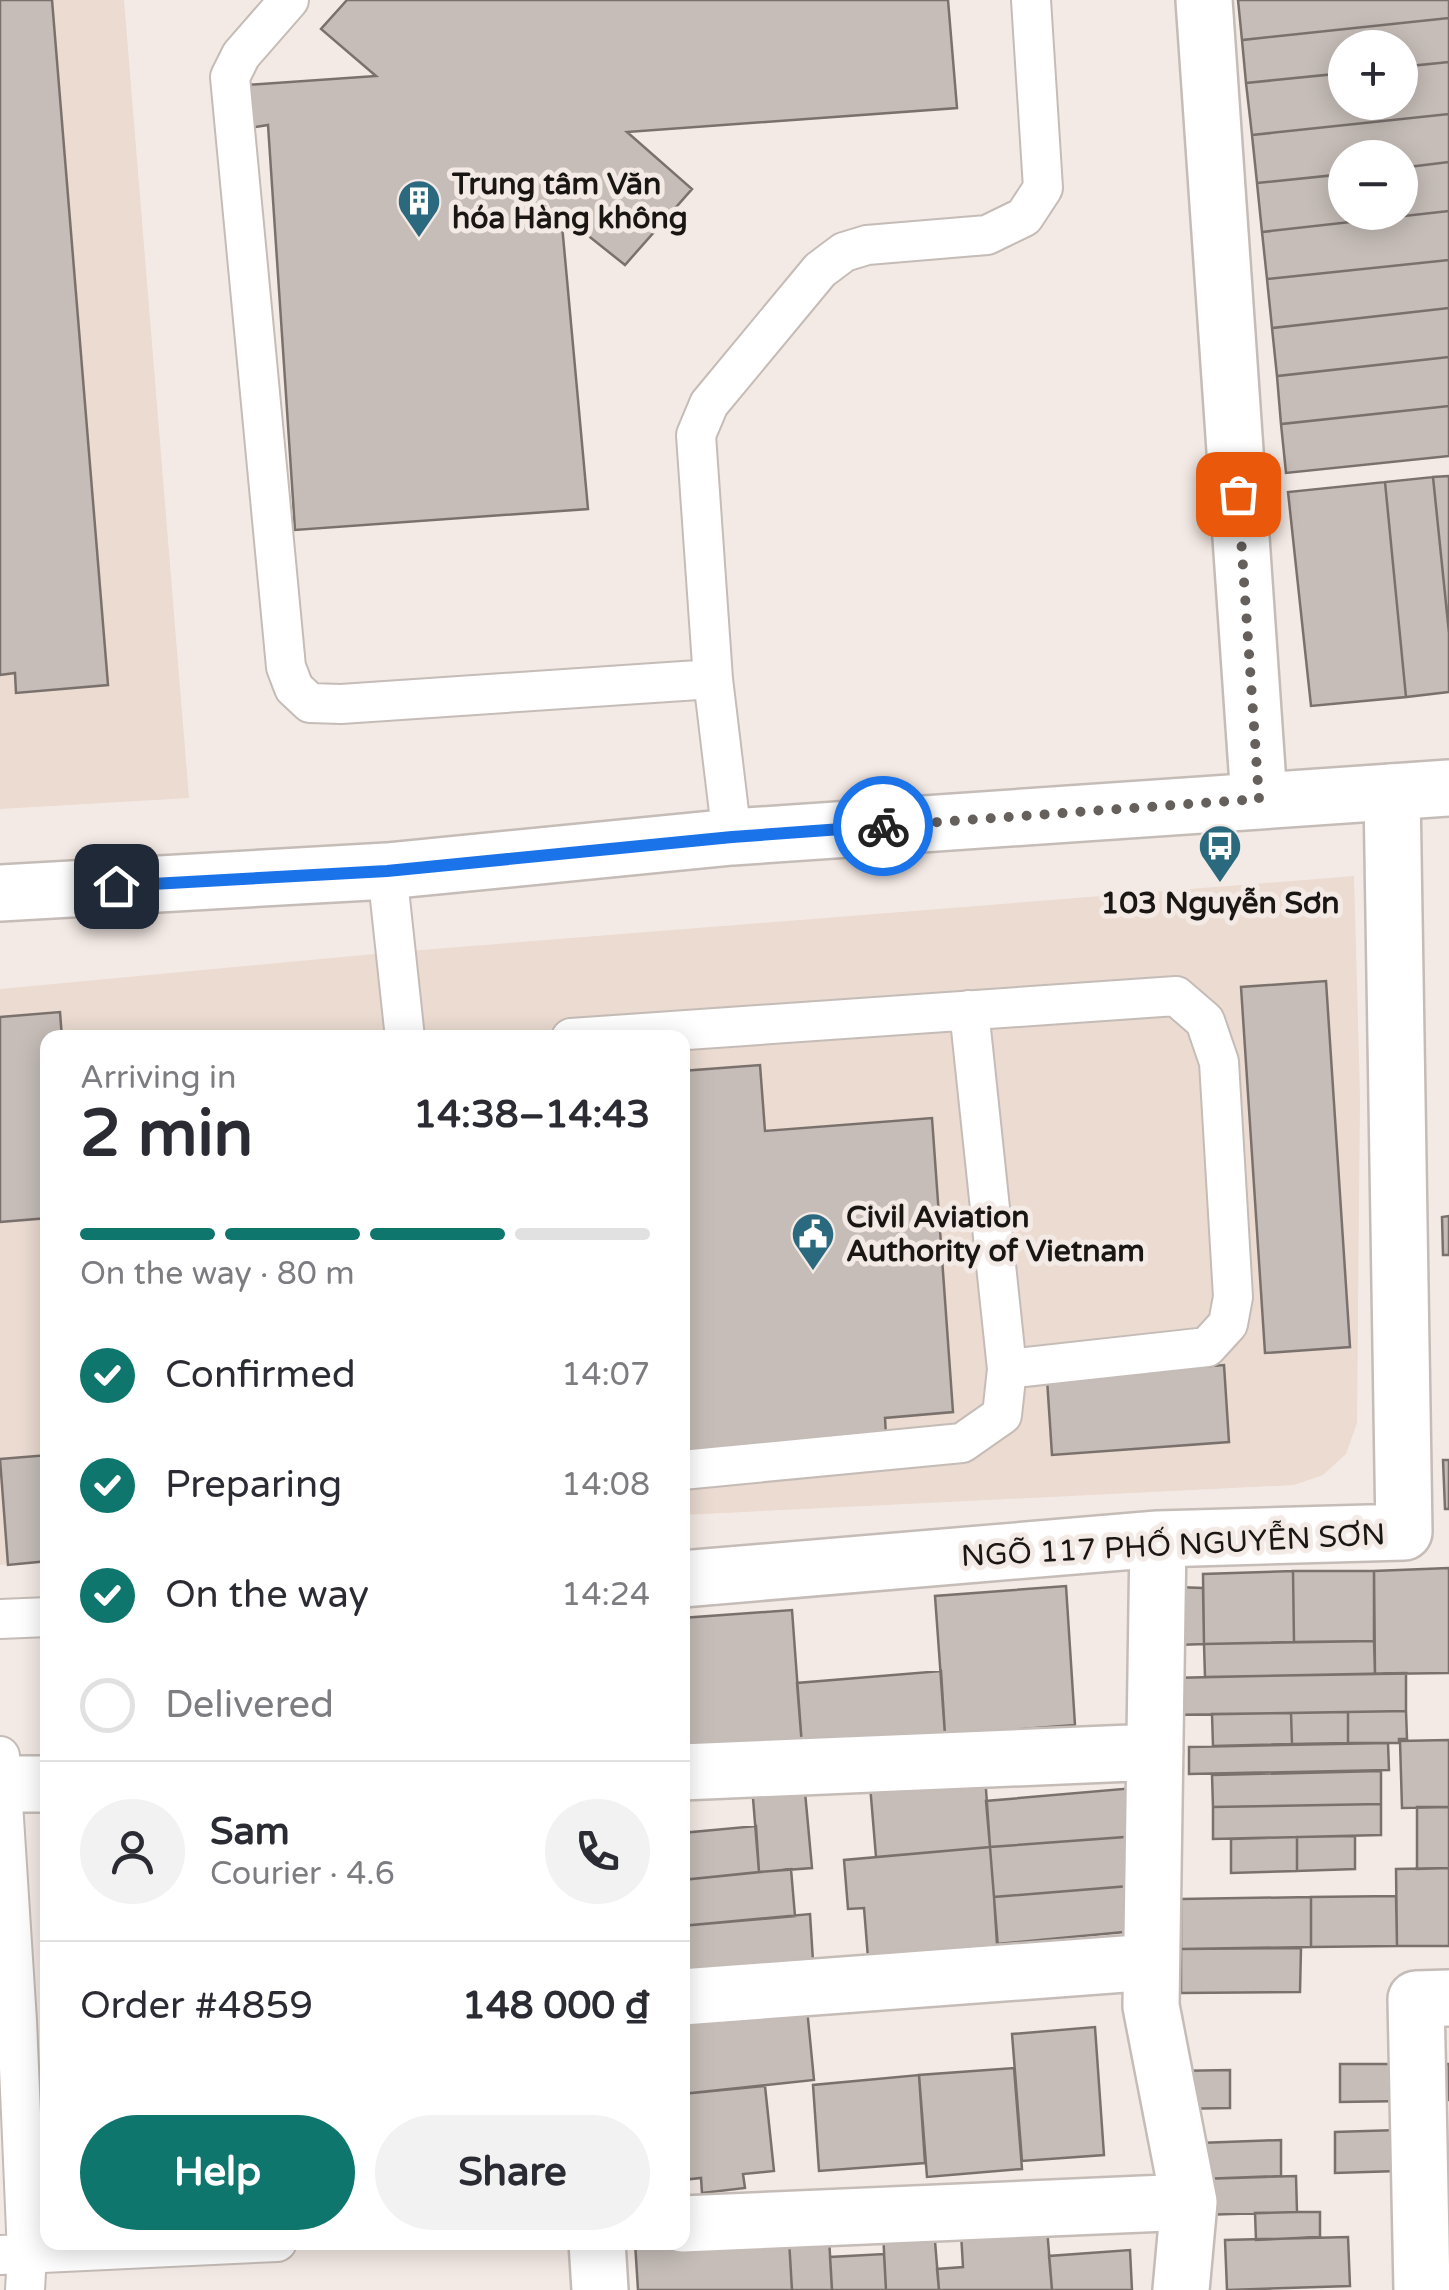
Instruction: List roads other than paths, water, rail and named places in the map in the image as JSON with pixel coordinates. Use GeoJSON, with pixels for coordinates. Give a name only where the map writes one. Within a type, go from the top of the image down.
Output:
{"type":"FeatureCollection","features":[{"type":"Feature","properties":{"kind":"street"},"geometry":{"type":"LineString","coordinates":[[1204,0],[1259,799]]}},
{"type":"Feature","properties":{"kind":"street"},"geometry":{"type":"LineString","coordinates":[[0,893],[387,871],[732,837],[1449,788]]}},
{"type":"Feature","properties":{"kind":"street","name":"NGÕ 117 PHỐ NGUYỄN SƠN"},"geometry":{"type":"LineString","coordinates":[[690,1578],[1158,1540],[1426,1533],[1392,792]]}},
{"type":"Feature","properties":{"kind":"street"},"geometry":{"type":"LineString","coordinates":[[1158,1540],[1152,2006],[1189,2202],[1181,2290]]}},
{"type":"Feature","properties":{"kind":"street"},"geometry":{"type":"LineString","coordinates":[[690,1772],[1155,1752]]}},
{"type":"Feature","properties":{"kind":"street"},"geometry":{"type":"LineString","coordinates":[[690,1995],[1151,1962]]}},
{"type":"Feature","properties":{"kind":"street"},"geometry":{"type":"LineString","coordinates":[[1422,2290],[1433,1998]]}},
{"type":"Feature","properties":{"kind":"street"},"geometry":{"type":"LineString","coordinates":[[690,2224],[1189,2202]]}},
{"type":"Feature","properties":{"kind":"street"},"geometry":{"type":"LineString","coordinates":[[598,2250],[600,2290]]}},
{"type":"Feature","properties":{"kind":"lane"},"geometry":{"type":"LineString","coordinates":[[289,0],[241,55],[230,77],[286,666],[294,688],[310,703],[341,704],[713,679]]}},
{"type":"Feature","properties":{"kind":"lane"},"geometry":{"type":"LineString","coordinates":[[732,837],[713,679],[696,435],[710,404],[820,270],[844,252],[868,245],[986,235],[1024,217],[1043,188],[1030,0]]}},
{"type":"Feature","properties":{"kind":"lane"},"geometry":{"type":"LineString","coordinates":[[387,871],[403,1030]]}},
{"type":"Feature","properties":{"kind":"lane"},"geometry":{"type":"LineString","coordinates":[[685,1030],[1176,996],[1205,1021],[1219,1062],[1233,1297],[1228,1324],[1207,1346],[1007,1369]]}},
{"type":"Feature","properties":{"kind":"lane"},"geometry":{"type":"LineString","coordinates":[[690,1469],[962,1444],[1002,1415],[1007,1369],[969,1010]]}},
{"type":"Feature","properties":{"kind":"lane"},"geometry":{"type":"LineString","coordinates":[[0,1619],[40,1617]]}},
{"type":"Feature","properties":{"kind":"lane"},"geometry":{"type":"LineString","coordinates":[[16,1775],[32,2021],[17,2266],[190,2250]]}},
{"type":"Feature","properties":{"kind":"place","name":"Trung tâm Văn hóa Hàng không"},"geometry":{"type":"Point","coordinates":[419,239]}},
{"type":"Feature","properties":{"kind":"place","name":"103 Nguyễn Sơn"},"geometry":{"type":"Point","coordinates":[1220,884]}},
{"type":"Feature","properties":{"kind":"place","name":"Civil Aviation Authority of Vietnam"},"geometry":{"type":"Point","coordinates":[813,1272]}}]}
